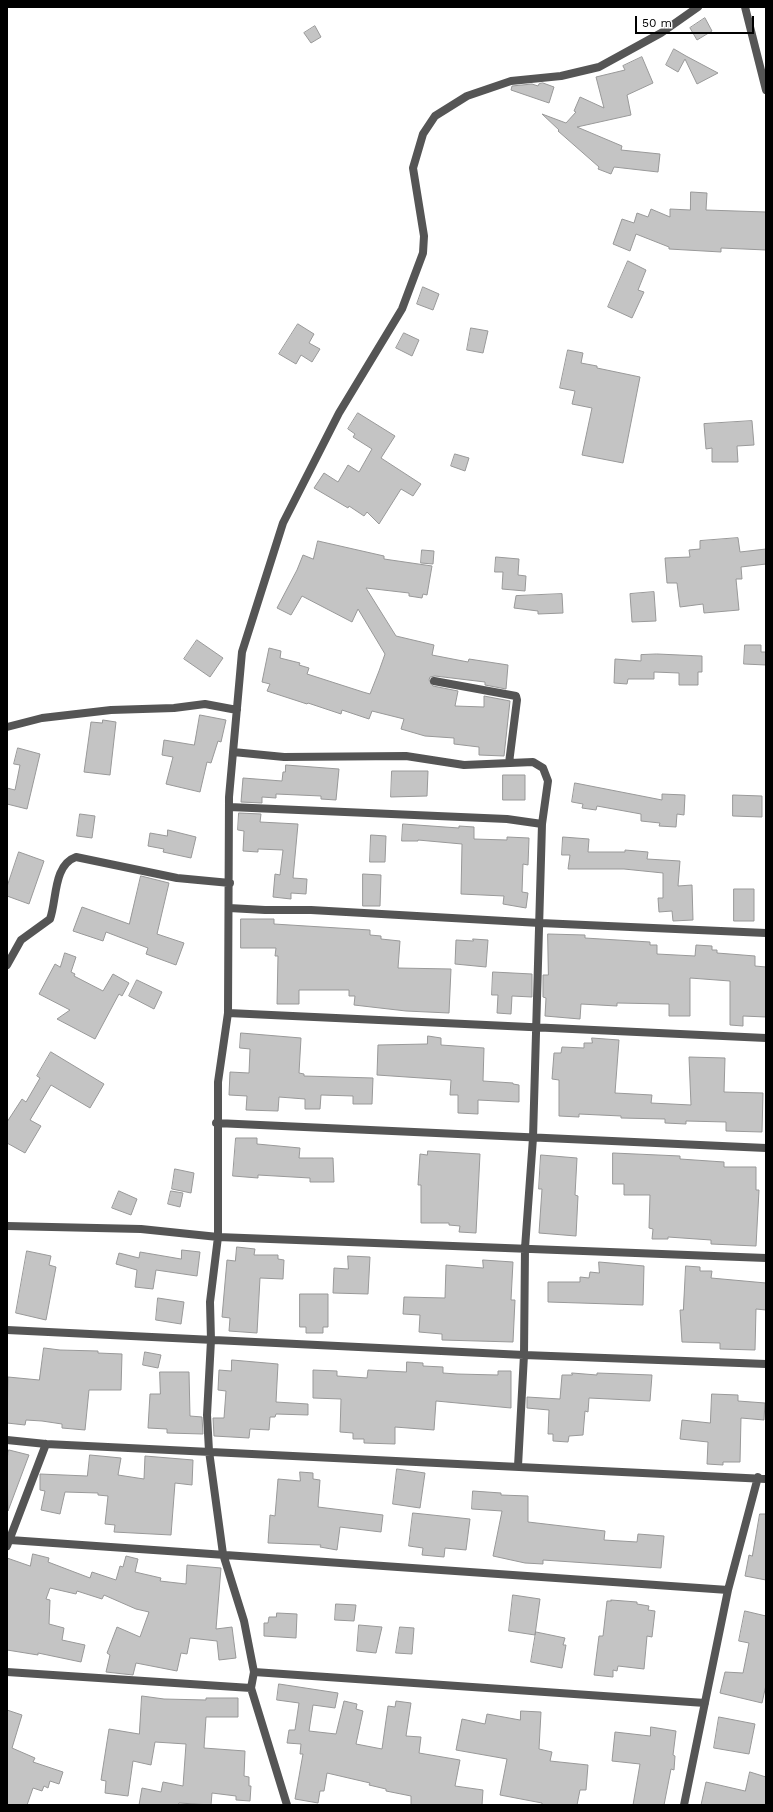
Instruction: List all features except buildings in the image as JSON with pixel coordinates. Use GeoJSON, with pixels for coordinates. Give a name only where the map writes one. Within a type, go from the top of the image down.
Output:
{"type":"FeatureCollection","features":[{"type":"Feature","properties":{"kind":"street"},"geometry":{"type":"LineString","coordinates":[[287,1805],[251,1688],[254,1672],[244,1621],[223,1554],[209,1451],[207,1415],[211,1340],[210,1302],[218,1237],[216,1123],[218,1082],[228,1013],[230,883],[229,807],[242,652],[283,523],[339,413],[402,309],[423,253],[424,236],[413,168],[423,134],[435,116],[467,96],[511,81],[561,76],[599,67],[661,32],[698,7]]}},
{"type":"Feature","properties":{"kind":"street"},"geometry":{"type":"LineString","coordinates":[[745,7],[766,90]]}},
{"type":"Feature","properties":{"kind":"street"},"geometry":{"type":"LineString","coordinates":[[434,681],[517,698],[509,763]]}},
{"type":"Feature","properties":{"kind":"street"},"geometry":{"type":"LineString","coordinates":[[7,727],[42,718],[111,710],[174,708],[205,704],[237,710]]}},
{"type":"Feature","properties":{"kind":"street"},"geometry":{"type":"LineString","coordinates":[[233,752],[284,756],[406,756],[464,765],[533,762],[543,768],[548,781],[542,824],[533,1138],[525,1248],[524,1355],[518,1466]]}},
{"type":"Feature","properties":{"kind":"street"},"geometry":{"type":"LineString","coordinates":[[229,807],[507,819],[542,824]]}},
{"type":"Feature","properties":{"kind":"street"},"geometry":{"type":"LineString","coordinates":[[7,965],[21,940],[50,919],[61,869],[68,860],[76,857],[177,878],[230,883]]}},
{"type":"Feature","properties":{"kind":"street"},"geometry":{"type":"LineString","coordinates":[[229,908],[311,910],[540,923],[766,933]]}},
{"type":"Feature","properties":{"kind":"street"},"geometry":{"type":"LineString","coordinates":[[228,1013],[766,1038]]}},
{"type":"Feature","properties":{"kind":"street"},"geometry":{"type":"LineString","coordinates":[[216,1123],[766,1148]]}},
{"type":"Feature","properties":{"kind":"street"},"geometry":{"type":"LineString","coordinates":[[7,1226],[141,1229],[218,1237],[766,1258]]}},
{"type":"Feature","properties":{"kind":"street"},"geometry":{"type":"LineString","coordinates":[[7,1330],[524,1355],[766,1364]]}},
{"type":"Feature","properties":{"kind":"street"},"geometry":{"type":"LineString","coordinates":[[7,1440],[46,1444],[762,1478],[728,1590],[684,1805]]}},
{"type":"Feature","properties":{"kind":"street"},"geometry":{"type":"LineString","coordinates":[[46,1444],[8,1543],[223,1554],[728,1590]]}},
{"type":"Feature","properties":{"kind":"street"},"geometry":{"type":"LineString","coordinates":[[7,1672],[251,1688]]}},
{"type":"Feature","properties":{"kind":"street"},"geometry":{"type":"LineString","coordinates":[[254,1672],[705,1703]]}}]}
